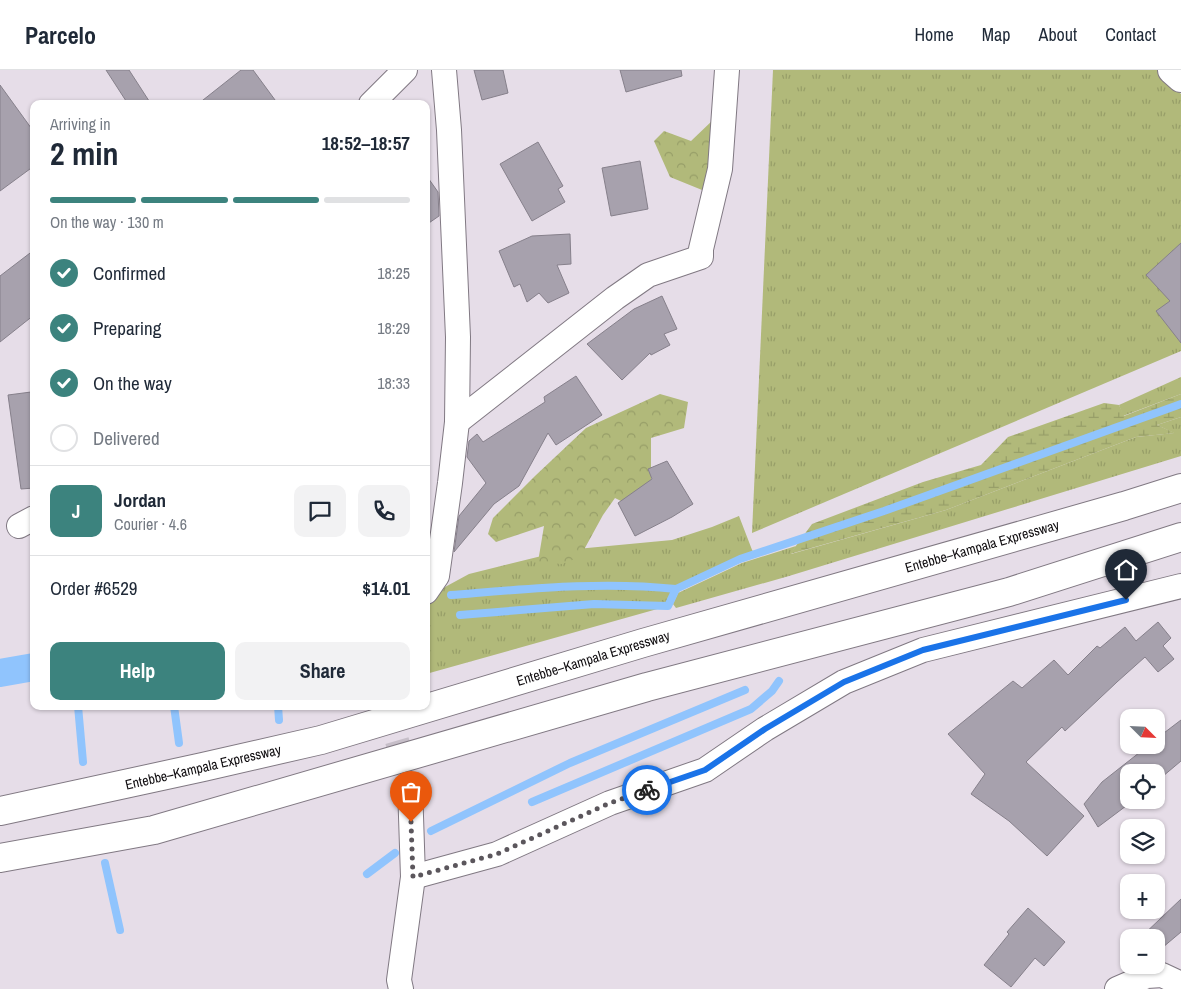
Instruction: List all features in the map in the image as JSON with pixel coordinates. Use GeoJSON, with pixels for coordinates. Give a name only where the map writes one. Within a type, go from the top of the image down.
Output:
{"type":"FeatureCollection","features":[{"type":"Feature","properties":{"kind":"main road"},"geometry":{"type":"LineString","coordinates":[[1172,70],[1181,78]]}},
{"type":"Feature","properties":{"kind":"main road","name":"Entebbe–Kampala Expressway"},"geometry":{"type":"LineString","coordinates":[[430,707],[634,645],[1124,506],[1181,488]]}},
{"type":"Feature","properties":{"kind":"main road"},"geometry":{"type":"LineString","coordinates":[[0,858],[154,830],[647,687],[1009,592],[1181,537]]}},
{"type":"Feature","properties":{"kind":"main road","name":"Entebbe–Kampala Expressway"},"geometry":{"type":"LineString","coordinates":[[0,811],[321,740],[420,710]]}},
{"type":"Feature","properties":{"kind":"street"},"geometry":{"type":"LineString","coordinates":[[375,100],[405,70]]}},
{"type":"Feature","properties":{"kind":"street"},"geometry":{"type":"LineString","coordinates":[[430,587],[438,576],[457,422],[458,337],[449,130],[444,70]]}},
{"type":"Feature","properties":{"kind":"street"},"geometry":{"type":"LineString","coordinates":[[457,422],[615,298],[648,275],[701,257],[701,249],[720,169],[726,70]]}},
{"type":"Feature","properties":{"kind":"street"},"geometry":{"type":"LineString","coordinates":[[413,877],[497,854],[610,803],[705,770],[765,729],[844,682],[923,650],[1181,586]]}},
{"type":"Feature","properties":{"kind":"street"},"geometry":{"type":"LineString","coordinates":[[401,989],[399,980],[413,877],[410,786]]}},
{"type":"Feature","properties":{"kind":"street"},"geometry":{"type":"LineString","coordinates":[[1117,989],[1148,976],[1162,975],[1181,984]]}},
{"type":"Feature","properties":{"kind":"green space"},"geometry":{"type":"Polygon","coordinates":[[[773,70],[1157,70],[1181,94],[1181,351],[752,533],[773,70]]]}},
{"type":"Feature","properties":{"kind":"green space"},"geometry":{"type":"Polygon","coordinates":[[[714,119],[707,192],[670,177],[654,141],[664,131],[691,141],[714,119]]]}},
{"type":"Feature","properties":{"kind":"green space"},"geometry":{"type":"Polygon","coordinates":[[[1181,377],[1181,394],[1123,416],[1119,405],[1181,377]]]}},
{"type":"Feature","properties":{"kind":"green space"},"geometry":{"type":"Polygon","coordinates":[[[660,394],[688,402],[684,428],[651,438],[651,500],[635,508],[615,498],[603,515],[580,557],[562,564],[538,562],[544,526],[496,542],[488,534],[493,518],[586,428],[660,394]]]}},
{"type":"Feature","properties":{"kind":"green space"},"geometry":{"type":"Polygon","coordinates":[[[1181,394],[1181,417],[1157,425],[1175,433],[1136,437],[946,510],[790,554],[812,524],[923,482],[981,465],[1008,437],[1104,403],[1119,405],[1124,416],[1181,394]]]}},
{"type":"Feature","properties":{"kind":"green space"},"geometry":{"type":"Polygon","coordinates":[[[1181,417],[1181,456],[789,576],[676,608],[673,604],[678,593],[742,563],[796,546],[791,554],[946,510],[1136,437],[1174,433],[1157,425],[1181,417]]]}},
{"type":"Feature","properties":{"kind":"green space"},"geometry":{"type":"Polygon","coordinates":[[[739,516],[754,555],[740,559],[676,589],[668,606],[430,673],[430,604],[445,587],[469,574],[566,550],[672,540],[739,516]]]}},
{"type":"Feature","properties":{"kind":"building"},"geometry":{"type":"Polygon","coordinates":[[[106,70],[129,70],[148,100],[125,100],[106,70]]]}},
{"type":"Feature","properties":{"kind":"building"},"geometry":{"type":"Polygon","coordinates":[[[241,70],[253,70],[275,100],[203,100],[241,70]]]}},
{"type":"Feature","properties":{"kind":"building"},"geometry":{"type":"Polygon","coordinates":[[[474,70],[503,70],[508,93],[482,100],[474,70]]]}},
{"type":"Feature","properties":{"kind":"building"},"geometry":{"type":"Polygon","coordinates":[[[620,70],[681,70],[682,76],[626,92],[620,70]]]}},
{"type":"Feature","properties":{"kind":"building"},"geometry":{"type":"Polygon","coordinates":[[[0,85],[30,126],[30,169],[0,191],[0,85]]]}},
{"type":"Feature","properties":{"kind":"building"},"geometry":{"type":"Polygon","coordinates":[[[538,142],[563,186],[558,189],[565,202],[532,221],[500,164],[538,142]]]}},
{"type":"Feature","properties":{"kind":"building"},"geometry":{"type":"Polygon","coordinates":[[[640,161],[648,209],[611,216],[602,168],[640,161]]]}},
{"type":"Feature","properties":{"kind":"building"},"geometry":{"type":"Polygon","coordinates":[[[430,181],[438,192],[439,216],[430,222],[430,181]]]}},
{"type":"Feature","properties":{"kind":"building"},"geometry":{"type":"Polygon","coordinates":[[[570,234],[571,264],[557,265],[569,293],[548,303],[539,293],[527,302],[520,284],[514,287],[499,251],[532,236],[570,234]]]}},
{"type":"Feature","properties":{"kind":"building"},"geometry":{"type":"Polygon","coordinates":[[[1181,243],[1181,343],[1156,311],[1170,301],[1146,275],[1181,243]]]}},
{"type":"Feature","properties":{"kind":"building"},"geometry":{"type":"Polygon","coordinates":[[[30,253],[30,318],[0,342],[0,276],[30,253]]]}},
{"type":"Feature","properties":{"kind":"building"},"geometry":{"type":"Polygon","coordinates":[[[662,296],[677,329],[664,334],[670,345],[651,355],[650,353],[622,380],[587,344],[634,309],[662,296]]]}},
{"type":"Feature","properties":{"kind":"building"},"geometry":{"type":"Polygon","coordinates":[[[576,376],[602,415],[556,445],[548,433],[519,486],[494,504],[454,552],[459,516],[486,483],[467,457],[469,441],[477,434],[483,442],[545,402],[544,397],[576,376]]]}},
{"type":"Feature","properties":{"kind":"building"},"geometry":{"type":"Polygon","coordinates":[[[30,392],[30,488],[21,489],[8,395],[30,392]]]}},
{"type":"Feature","properties":{"kind":"building"},"geometry":{"type":"Polygon","coordinates":[[[667,461],[693,504],[635,536],[618,503],[652,479],[648,469],[667,461]]]}},
{"type":"Feature","properties":{"kind":"building"},"geometry":{"type":"Polygon","coordinates":[[[1158,622],[1171,638],[1163,646],[1174,659],[1158,672],[1145,657],[1065,731],[1062,727],[1026,762],[1084,816],[1047,856],[1009,821],[971,794],[985,774],[948,734],[1013,681],[1022,688],[1054,660],[1068,675],[1097,646],[1100,648],[1125,627],[1136,641],[1158,622]]]}},
{"type":"Feature","properties":{"kind":"building"},"geometry":{"type":"Polygon","coordinates":[[[1181,720],[1181,761],[1165,774],[1165,764],[1125,764],[1138,754],[1165,754],[1165,732],[1181,720]]]}},
{"type":"Feature","properties":{"kind":"building"},"geometry":{"type":"Polygon","coordinates":[[[1120,768],[1120,809],[1122,809],[1098,827],[1084,804],[1102,782],[1120,768]]]}},
{"type":"Feature","properties":{"kind":"building"},"geometry":{"type":"Polygon","coordinates":[[[1181,899],[1181,932],[1165,945],[1165,929],[1149,929],[1160,919],[1165,919],[1165,914],[1181,899]]]}},
{"type":"Feature","properties":{"kind":"building"},"geometry":{"type":"Polygon","coordinates":[[[1028,908],[1065,942],[1044,966],[1035,958],[1011,987],[984,965],[1009,934],[1007,932],[1028,908]]]}},
{"type":"Feature","properties":{"kind":"waterway"},"geometry":{"type":"LineString","coordinates":[[460,615],[594,604],[668,606],[676,589],[740,559],[884,511],[1181,404]]}},
{"type":"Feature","properties":{"kind":"waterway"},"geometry":{"type":"LineString","coordinates":[[451,595],[535,588],[592,586],[676,589]]}},
{"type":"Feature","properties":{"kind":"waterway"},"geometry":{"type":"LineString","coordinates":[[0,673],[30,668]]}},
{"type":"Feature","properties":{"kind":"waterway"},"geometry":{"type":"LineString","coordinates":[[532,802],[751,709],[772,691],[779,681]]}},
{"type":"Feature","properties":{"kind":"waterway"},"geometry":{"type":"LineString","coordinates":[[431,831],[570,763],[745,690]]}},
{"type":"Feature","properties":{"kind":"waterway"},"geometry":{"type":"LineString","coordinates":[[78,710],[83,762]]}},
{"type":"Feature","properties":{"kind":"waterway"},"geometry":{"type":"LineString","coordinates":[[175,710],[179,743]]}},
{"type":"Feature","properties":{"kind":"waterway"},"geometry":{"type":"LineString","coordinates":[[278,710],[279,720]]}},
{"type":"Feature","properties":{"kind":"waterway"},"geometry":{"type":"LineString","coordinates":[[367,874],[395,853]]}},
{"type":"Feature","properties":{"kind":"waterway"},"geometry":{"type":"LineString","coordinates":[[105,863],[120,930]]}},
{"type":"Feature","properties":{"kind":"tunnel"},"geometry":{"type":"LineString","coordinates":[[388,710],[410,786]]}},
{"type":"Feature","properties":{"kind":"way so far"},"geometry":{"type":"LineString","coordinates":[[411,822],[413,877],[497,854],[610,803],[647,790]]}},
{"type":"Feature","properties":{"kind":"route"},"geometry":{"type":"LineString","coordinates":[[647,790],[705,770],[765,729],[844,682],[923,650],[1126,600]]}}]}
